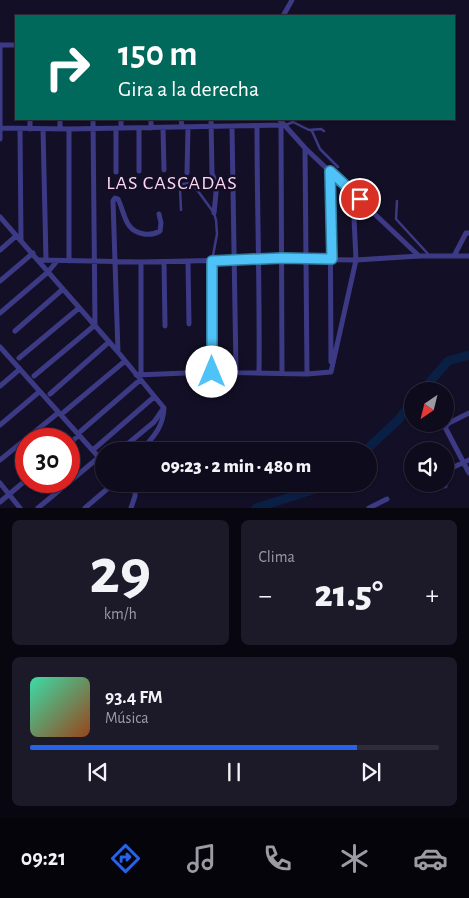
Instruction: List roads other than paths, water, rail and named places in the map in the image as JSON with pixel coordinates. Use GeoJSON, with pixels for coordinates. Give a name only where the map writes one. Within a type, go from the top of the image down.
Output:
{"type":"FeatureCollection","features":[{"type":"Feature","properties":{"kind":"street"},"geometry":{"type":"LineString","coordinates":[[284,15],[292,0]]}},
{"type":"Feature","properties":{"kind":"street"},"geometry":{"type":"LineString","coordinates":[[0,139],[0,45],[15,45]]}},
{"type":"Feature","properties":{"kind":"street"},"geometry":{"type":"LineString","coordinates":[[30,120],[30,129]]}},
{"type":"Feature","properties":{"kind":"street"},"geometry":{"type":"LineString","coordinates":[[60,120],[60,129]]}},
{"type":"Feature","properties":{"kind":"street"},"geometry":{"type":"LineString","coordinates":[[92,120],[94,325]]}},
{"type":"Feature","properties":{"kind":"street"},"geometry":{"type":"LineString","coordinates":[[116,172],[118,128],[121,120]]}},
{"type":"Feature","properties":{"kind":"street"},"geometry":{"type":"LineString","coordinates":[[151,120],[151,128]]}},
{"type":"Feature","properties":{"kind":"street"},"geometry":{"type":"LineString","coordinates":[[182,120],[185,127],[188,173]]}},
{"type":"Feature","properties":{"kind":"street"},"geometry":{"type":"LineString","coordinates":[[211,120],[212,174],[216,184],[214,213]]}},
{"type":"Feature","properties":{"kind":"street"},"geometry":{"type":"LineString","coordinates":[[280,120],[305,148],[419,256]]}},
{"type":"Feature","properties":{"kind":"street"},"geometry":{"type":"LineString","coordinates":[[0,128],[283,126]]}},
{"type":"Feature","properties":{"kind":"street"},"geometry":{"type":"LineString","coordinates":[[282,373],[283,126]]}},
{"type":"Feature","properties":{"kind":"street"},"geometry":{"type":"LineString","coordinates":[[232,127],[236,372]]}},
{"type":"Feature","properties":{"kind":"street"},"geometry":{"type":"LineString","coordinates":[[257,127],[260,260],[259,373]]}},
{"type":"Feature","properties":{"kind":"street"},"geometry":{"type":"LineString","coordinates":[[139,128],[139,171]]}},
{"type":"Feature","properties":{"kind":"street"},"geometry":{"type":"LineString","coordinates":[[163,128],[164,170]]}},
{"type":"Feature","properties":{"kind":"street"},"geometry":{"type":"LineString","coordinates":[[19,238],[20,129]]}},
{"type":"Feature","properties":{"kind":"street"},"geometry":{"type":"LineString","coordinates":[[44,129],[46,260]]}},
{"type":"Feature","properties":{"kind":"street"},"geometry":{"type":"LineString","coordinates":[[69,129],[69,261]]}},
{"type":"Feature","properties":{"kind":"street"},"geometry":{"type":"LineString","coordinates":[[305,148],[307,374]]}},
{"type":"Feature","properties":{"kind":"street"},"geometry":{"type":"LineString","coordinates":[[330,171],[332,259],[331,372]]}},
{"type":"Feature","properties":{"kind":"street"},"geometry":{"type":"LineString","coordinates":[[118,352],[114,199],[117,198],[119,200],[126,223],[139,233],[152,234],[160,231],[159,214]]}},
{"type":"Feature","properties":{"kind":"street"},"geometry":{"type":"LineString","coordinates":[[331,372],[356,260],[354,218]]}},
{"type":"Feature","properties":{"kind":"street"},"geometry":{"type":"LineString","coordinates":[[1,219],[39,260],[164,408],[163,420],[156,434],[149,442]]}},
{"type":"Feature","properties":{"kind":"street"},"geometry":{"type":"LineString","coordinates":[[454,256],[466,233],[469,233]]}},
{"type":"Feature","properties":{"kind":"street"},"geometry":{"type":"LineString","coordinates":[[0,250],[19,238]]}},
{"type":"Feature","properties":{"kind":"street"},"geometry":{"type":"LineString","coordinates":[[0,281],[32,254]]}},
{"type":"Feature","properties":{"kind":"street"},"geometry":{"type":"LineString","coordinates":[[39,260],[188,262],[282,258],[356,260],[419,256],[469,256]]}},
{"type":"Feature","properties":{"kind":"street"},"geometry":{"type":"LineString","coordinates":[[0,313],[48,272],[57,260]]}},
{"type":"Feature","properties":{"kind":"street"},"geometry":{"type":"LineString","coordinates":[[212,261],[212,372]]}},
{"type":"Feature","properties":{"kind":"street"},"geometry":{"type":"LineString","coordinates":[[139,377],[140,262]]}},
{"type":"Feature","properties":{"kind":"street"},"geometry":{"type":"LineString","coordinates":[[164,262],[164,326]]}},
{"type":"Feature","properties":{"kind":"street"},"geometry":{"type":"LineString","coordinates":[[188,262],[189,324]]}},
{"type":"Feature","properties":{"kind":"street"},"geometry":{"type":"LineString","coordinates":[[15,331],[63,289]]}},
{"type":"Feature","properties":{"kind":"street"},"geometry":{"type":"LineString","coordinates":[[19,358],[79,308]]}},
{"type":"Feature","properties":{"kind":"street"},"geometry":{"type":"LineString","coordinates":[[34,376],[94,325]]}},
{"type":"Feature","properties":{"kind":"street"},"geometry":{"type":"LineString","coordinates":[[50,394],[109,342]]}},
{"type":"Feature","properties":{"kind":"street"},"geometry":{"type":"LineString","coordinates":[[0,348],[38,392],[74,428]]}},
{"type":"Feature","properties":{"kind":"street"},"geometry":{"type":"LineString","coordinates":[[64,412],[124,361]]}},
{"type":"Feature","properties":{"kind":"street"},"geometry":{"type":"LineString","coordinates":[[0,386],[20,369]]}},
{"type":"Feature","properties":{"kind":"street"},"geometry":{"type":"LineString","coordinates":[[95,454],[80,434],[139,377],[212,372],[307,374],[331,372]]}},
{"type":"Feature","properties":{"kind":"street"},"geometry":{"type":"LineString","coordinates":[[0,425],[38,392]]}},
{"type":"Feature","properties":{"kind":"street"},"geometry":{"type":"LineString","coordinates":[[94,449],[154,397]]}},
{"type":"Feature","properties":{"kind":"street"},"geometry":{"type":"LineString","coordinates":[[130,442],[154,422],[164,408]]}},
{"type":"Feature","properties":{"kind":"street"},"geometry":{"type":"LineString","coordinates":[[0,460],[58,413]]}},
{"type":"Feature","properties":{"kind":"street"},"geometry":{"type":"LineString","coordinates":[[469,413],[449,423],[446,427],[466,462],[469,473]]}},
{"type":"Feature","properties":{"kind":"street"},"geometry":{"type":"LineString","coordinates":[[38,508],[95,460]]}},
{"type":"Feature","properties":{"kind":"street"},"geometry":{"type":"LineString","coordinates":[[454,467],[466,462]]}},
{"type":"Feature","properties":{"kind":"street"},"geometry":{"type":"LineString","coordinates":[[0,483],[20,508]]}},
{"type":"Feature","properties":{"kind":"street"},"geometry":{"type":"LineString","coordinates":[[0,502],[15,490]]}},
{"type":"Feature","properties":{"kind":"street"},"geometry":{"type":"LineString","coordinates":[[85,508],[104,492]]}},
{"type":"Feature","properties":{"kind":"street"},"geometry":{"type":"LineString","coordinates":[[131,508],[135,492]]}},
{"type":"Feature","properties":{"kind":"street"},"geometry":{"type":"LineString","coordinates":[[369,508],[387,499]]}},
{"type":"Feature","properties":{"kind":"lane"},"geometry":{"type":"LineString","coordinates":[[283,126],[292,120],[312,131],[320,149],[338,168]]}},
{"type":"Feature","properties":{"kind":"lane"},"geometry":{"type":"LineString","coordinates":[[312,131],[320,129],[324,131]]}},
{"type":"Feature","properties":{"kind":"lane"},"geometry":{"type":"LineString","coordinates":[[181,210],[180,188],[184,184],[189,183],[214,213],[217,234],[212,261]]}},
{"type":"Feature","properties":{"kind":"lane"},"geometry":{"type":"LineString","coordinates":[[397,201],[396,219],[430,256]]}},
{"type":"Feature","properties":{"kind":"waterway"},"geometry":{"type":"LineString","coordinates":[[430,382],[448,361],[469,355]]}},
{"type":"Feature","properties":{"kind":"waterway"},"geometry":{"type":"LineString","coordinates":[[375,442],[404,413]]}},
{"type":"Feature","properties":{"kind":"waterway"},"geometry":{"type":"LineString","coordinates":[[256,508],[306,492]]}},
{"type":"Feature","properties":{"kind":"district","name":"LAS CASCADAS"},"geometry":{"type":"Point","coordinates":[172,182]}}]}
